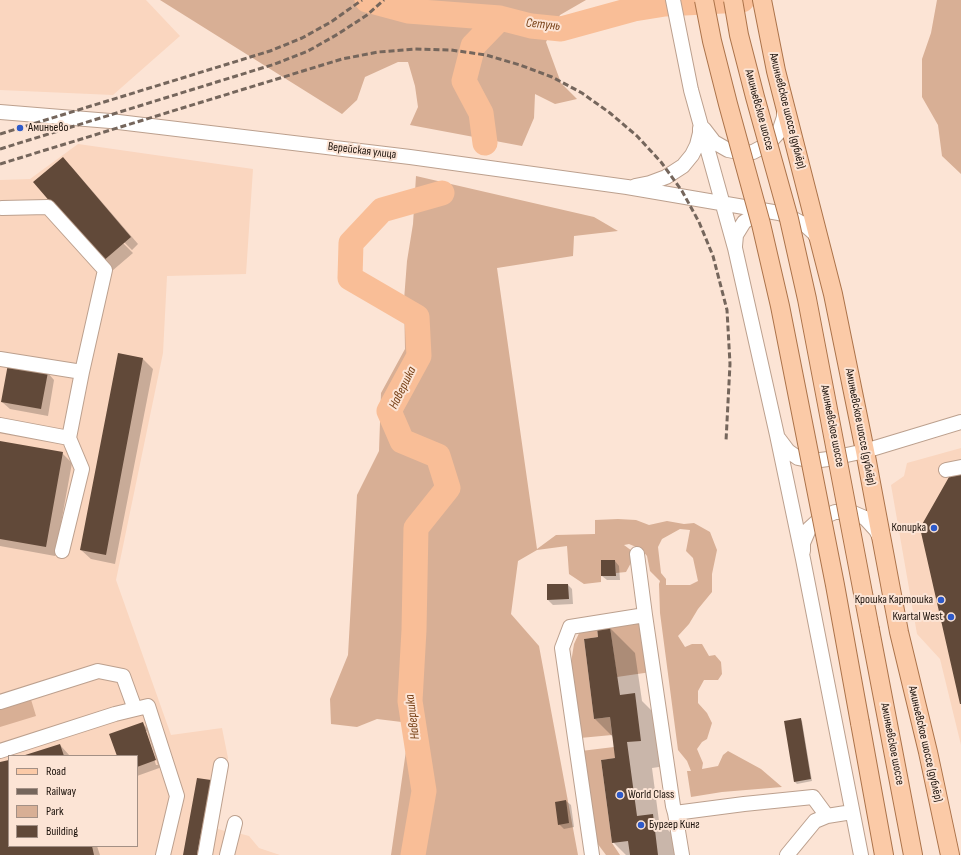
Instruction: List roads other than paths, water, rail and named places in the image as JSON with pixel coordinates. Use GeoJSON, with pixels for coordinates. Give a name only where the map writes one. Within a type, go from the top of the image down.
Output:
{"type":"FeatureCollection","features":[{"type":"Feature","properties":{"kind":"main road"},"geometry":{"type":"LineString","coordinates":[[704,0],[712,42],[762,224],[780,306],[835,585],[884,855]]}},
{"type":"Feature","properties":{"kind":"main road","name":"Аминьевское шоссе"},"geometry":{"type":"LineString","coordinates":[[733,0],[744,55],[789,219],[807,299],[913,855]]}},
{"type":"Feature","properties":{"kind":"main road","name":"Аминьевское шоссе (дублёр)"},"geometry":{"type":"LineString","coordinates":[[762,0],[769,40],[783,100],[833,294],[865,451],[899,632],[928,752],[950,855]]}},
{"type":"Feature","properties":{"kind":"street"},"geometry":{"type":"LineString","coordinates":[[673,0],[684,61],[735,248],[777,435],[861,855]]}},
{"type":"Feature","properties":{"kind":"street"},"geometry":{"type":"LineString","coordinates":[[700,122],[708,136],[720,147],[736,152],[753,152],[768,144],[779,132],[784,117],[783,100]]}},
{"type":"Feature","properties":{"kind":"street","name":"Верейская улица"},"geometry":{"type":"LineString","coordinates":[[0,112],[110,121],[410,157],[627,187],[722,203],[790,217],[805,225],[814,233],[821,243]]}},
{"type":"Feature","properties":{"kind":"street"},"geometry":{"type":"LineString","coordinates":[[627,187],[650,183],[666,177],[683,166],[692,155],[697,145],[700,133],[700,122]]}},
{"type":"Feature","properties":{"kind":"street"},"geometry":{"type":"LineString","coordinates":[[2,208],[48,207],[105,270],[69,438],[82,469],[62,551]]}},
{"type":"Feature","properties":{"kind":"street"},"geometry":{"type":"LineString","coordinates":[[735,248],[736,235],[744,222],[756,214],[770,212]]}},
{"type":"Feature","properties":{"kind":"street"},"geometry":{"type":"LineString","coordinates":[[0,358],[82,372]]}},
{"type":"Feature","properties":{"kind":"street"},"geometry":{"type":"LineString","coordinates":[[777,435],[788,452],[798,458],[813,461],[865,451],[961,422]]}},
{"type":"Feature","properties":{"kind":"street"},"geometry":{"type":"LineString","coordinates":[[0,425],[69,438]]}},
{"type":"Feature","properties":{"kind":"street"},"geometry":{"type":"LineString","coordinates":[[946,470],[961,467]]}},
{"type":"Feature","properties":{"kind":"street"},"geometry":{"type":"LineString","coordinates":[[803,559],[803,543],[810,529],[821,518],[835,512],[851,512],[865,518],[876,530],[882,544]]}},
{"type":"Feature","properties":{"kind":"street"},"geometry":{"type":"LineString","coordinates":[[637,554],[672,806],[675,813],[682,855]]}},
{"type":"Feature","properties":{"kind":"street"},"geometry":{"type":"LineString","coordinates":[[592,855],[562,648],[570,627],[645,616]]}},
{"type":"Feature","properties":{"kind":"street"},"geometry":{"type":"LineString","coordinates":[[0,702],[98,671],[123,676],[135,709]]}},
{"type":"Feature","properties":{"kind":"street"},"geometry":{"type":"LineString","coordinates":[[0,751],[148,706],[177,796],[163,855]]}},
{"type":"Feature","properties":{"kind":"street"},"geometry":{"type":"LineString","coordinates":[[205,855],[221,765]]}},
{"type":"Feature","properties":{"kind":"street"},"geometry":{"type":"LineString","coordinates":[[675,813],[813,797],[827,816]]}},
{"type":"Feature","properties":{"kind":"street"},"geometry":{"type":"LineString","coordinates":[[787,855],[815,821],[827,816],[852,812]]}},
{"type":"Feature","properties":{"kind":"street"},"geometry":{"type":"LineString","coordinates":[[227,855],[235,823]]}},
{"type":"Feature","properties":{"kind":"waterway","name":"Сетунь"},"geometry":{"type":"LineString","coordinates":[[367,0],[408,11],[500,18],[531,26],[561,29],[634,9],[665,4],[742,0]]}},
{"type":"Feature","properties":{"kind":"waterway","name":"Навершка"},"geometry":{"type":"LineString","coordinates":[[485,143],[481,113],[464,81],[473,46],[500,18]]}},
{"type":"Feature","properties":{"kind":"waterway","name":"Навершка"},"geometry":{"type":"LineString","coordinates":[[413,855],[424,791],[410,701],[414,630],[416,528],[448,488],[438,456],[402,441],[389,411],[419,356],[417,317],[350,278],[351,243],[382,210],[442,193]]}},
{"type":"Feature","properties":{"kind":"railway"},"geometry":{"type":"LineString","coordinates":[[0,134],[270,51],[302,38],[331,22],[362,0]]}},
{"type":"Feature","properties":{"kind":"railway"},"geometry":{"type":"LineString","coordinates":[[0,149],[275,64],[308,51],[338,34],[367,15],[384,0]]}},
{"type":"Feature","properties":{"kind":"railway"},"geometry":{"type":"LineString","coordinates":[[0,164],[342,59],[378,52],[415,49],[451,50],[486,55],[520,65],[552,77],[582,93],[610,113],[637,136],[661,162],[682,191],[699,222],[713,256],[727,310],[730,364],[726,441]]}},
{"type":"Feature","properties":{"kind":"place","name":"Аминьево"},"geometry":{"type":"Point","coordinates":[20,128]}},
{"type":"Feature","properties":{"kind":"place","name":"Копирка"},"geometry":{"type":"Point","coordinates":[934,528]}},
{"type":"Feature","properties":{"kind":"place","name":"Крошка Картошка"},"geometry":{"type":"Point","coordinates":[941,600]}},
{"type":"Feature","properties":{"kind":"place","name":"Kvartal West"},"geometry":{"type":"Point","coordinates":[951,617]}},
{"type":"Feature","properties":{"kind":"place","name":"World Class"},"geometry":{"type":"Point","coordinates":[620,795]}},
{"type":"Feature","properties":{"kind":"place","name":"Бургер Кинг"},"geometry":{"type":"Point","coordinates":[641,825]}}]}
